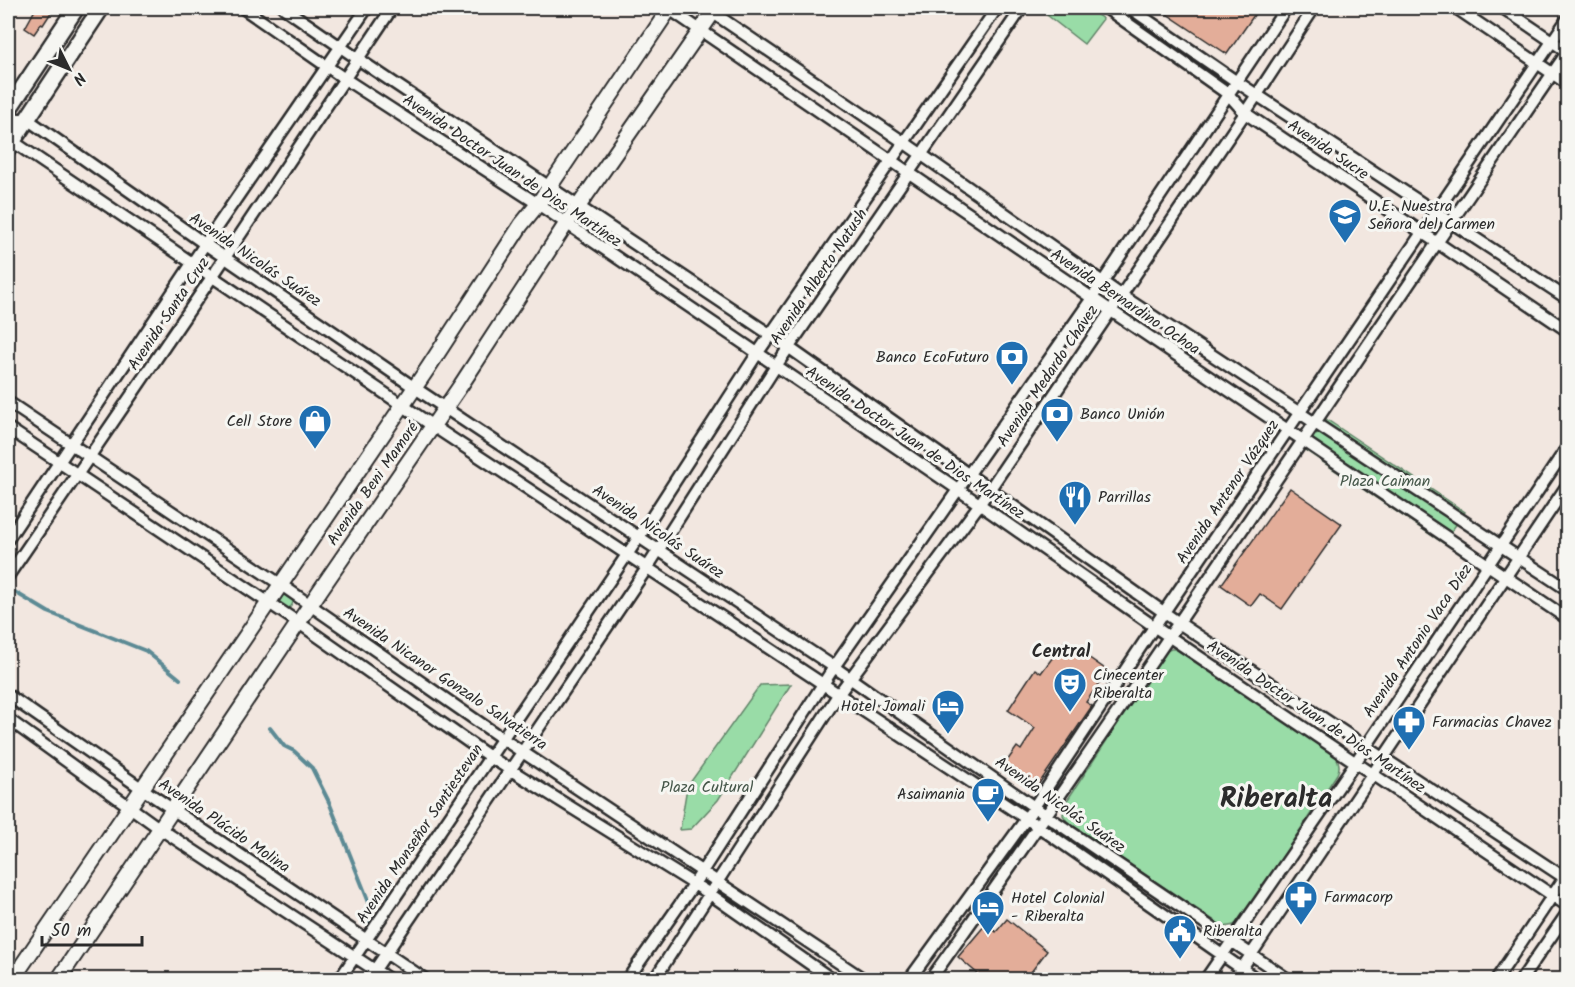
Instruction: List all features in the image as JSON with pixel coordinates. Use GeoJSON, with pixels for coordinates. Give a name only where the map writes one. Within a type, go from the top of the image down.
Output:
{"type":"FeatureCollection","features":[{"type":"Feature","properties":{"kind":"main road"},"geometry":{"type":"LineString","coordinates":[[8,110],[76,8]]}},
{"type":"Feature","properties":{"kind":"main road"},"geometry":{"type":"LineString","coordinates":[[9,140],[27,119],[101,8]]}},
{"type":"Feature","properties":{"kind":"street","name":"Avenida Doctor Juan de Dios Martínez"},"geometry":{"type":"LineString","coordinates":[[243,8],[345,79],[538,204],[959,490],[1155,627],[1568,906]]}},
{"type":"Feature","properties":{"kind":"street","name":"Avenida Doctor Juan de Dios Martínez"},"geometry":{"type":"LineString","coordinates":[[284,8],[771,335],[1179,623],[1566,877]]}},
{"type":"Feature","properties":{"kind":"street","name":"Avenida Santa Cruz"},"geometry":{"type":"LineString","coordinates":[[8,539],[205,244],[368,8]]}},
{"type":"Feature","properties":{"kind":"street","name":"Avenida Santa Cruz"},"geometry":{"type":"LineString","coordinates":[[8,576],[226,257],[392,8]]}},
{"type":"Feature","properties":{"kind":"street","name":"Avenida Bernardino Ochoa"},"geometry":{"type":"LineString","coordinates":[[669,8],[1111,311],[1568,619]]}},
{"type":"Feature","properties":{"kind":"street","name":"Avenida Beni Mamoré"},"geometry":{"type":"LineString","coordinates":[[12,980],[128,806],[415,388],[521,225],[538,204],[669,8]]}},
{"type":"Feature","properties":{"kind":"street","name":"Avenida Alberto Natush"},"geometry":{"type":"LineString","coordinates":[[626,554],[757,354],[997,8]]}},
{"type":"Feature","properties":{"kind":"street","name":"Avenida Alberto Natush"},"geometry":{"type":"LineString","coordinates":[[647,568],[776,366],[1022,8]]}},
{"type":"Feature","properties":{"kind":"street","name":"Avenida Sucre"},"geometry":{"type":"LineString","coordinates":[[1106,8],[1228,94],[1245,113],[1568,331]]}},
{"type":"Feature","properties":{"kind":"street","name":"Avenida Sucre"},"geometry":{"type":"LineString","coordinates":[[1130,8],[1237,82],[1568,298]]}},
{"type":"Feature","properties":{"kind":"street","name":"Avenida Medardo Chávez"},"geometry":{"type":"LineString","coordinates":[[627,980],[694,884],[834,667],[1092,298],[1286,8]]}},
{"type":"Feature","properties":{"kind":"street","name":"Avenida Medardo Chávez"},"geometry":{"type":"LineString","coordinates":[[654,980],[838,695],[979,505],[1314,8]]}},
{"type":"Feature","properties":{"kind":"street"},"geometry":{"type":"LineString","coordinates":[[1456,8],[1568,84]]}},
{"type":"Feature","properties":{"kind":"street"},"geometry":{"type":"LineString","coordinates":[[1503,8],[1567,51]]}},
{"type":"Feature","properties":{"kind":"street","name":"Avenida Bernardino Ochoa"},"geometry":{"type":"LineString","coordinates":[[712,9],[1121,295],[1568,590]]}},
{"type":"Feature","properties":{"kind":"street","name":"Avenida Beni Mamoré"},"geometry":{"type":"LineString","coordinates":[[58,980],[310,605],[446,408],[566,224],[700,31],[712,9]]}},
{"type":"Feature","properties":{"kind":"street","name":"Avenida Antenor Vázquez"},"geometry":{"type":"LineString","coordinates":[[909,980],[1026,819],[1287,430],[1568,18]]}},
{"type":"Feature","properties":{"kind":"street","name":"Avenida Antenor Vázquez"},"geometry":{"type":"LineString","coordinates":[[930,980],[1047,816],[1170,637],[1567,51]]}},
{"type":"Feature","properties":{"kind":"street"},"geometry":{"type":"LineString","coordinates":[[8,119],[27,119]]}},
{"type":"Feature","properties":{"kind":"street","name":"Avenida Nicolás Suárez"},"geometry":{"type":"LineString","coordinates":[[27,119],[415,388],[834,667],[1047,816],[1289,980]]}},
{"type":"Feature","properties":{"kind":"street","name":"Avenida Nicolás Suárez"},"geometry":{"type":"LineString","coordinates":[[9,140],[433,426],[1039,827],[1258,980]]}},
{"type":"Feature","properties":{"kind":"street","name":"Avenida Nicanor Gonzalo Salvatierra"},"geometry":{"type":"LineString","coordinates":[[8,402],[280,584],[503,739],[865,980]]}},
{"type":"Feature","properties":{"kind":"street"},"geometry":{"type":"LineString","coordinates":[[8,428],[298,623],[490,757],[710,894],[833,980]]}},
{"type":"Feature","properties":{"kind":"street","name":"Avenida Antonio Vaca Díez"},"geometry":{"type":"LineString","coordinates":[[1205,980],[1355,763],[1568,447]]}},
{"type":"Feature","properties":{"kind":"street"},"geometry":{"type":"LineString","coordinates":[[1234,980],[1568,484]]}},
{"type":"Feature","properties":{"kind":"street","name":"Avenida Monseñor Santiestevan"},"geometry":{"type":"LineString","coordinates":[[339,980],[626,554]]}},
{"type":"Feature","properties":{"kind":"street"},"geometry":{"type":"LineString","coordinates":[[368,980],[647,568]]}},
{"type":"Feature","properties":{"kind":"street","name":"Avenida Plácido Molina"},"geometry":{"type":"LineString","coordinates":[[8,695],[173,810],[426,980]]}},
{"type":"Feature","properties":{"kind":"street"},"geometry":{"type":"LineString","coordinates":[[8,719],[159,828],[390,980]]}},
{"type":"Feature","properties":{"kind":"street"},"geometry":{"type":"LineString","coordinates":[[1496,980],[1566,877]]}},
{"type":"Feature","properties":{"kind":"street"},"geometry":{"type":"LineString","coordinates":[[1521,980],[1568,912]]}},
{"type":"Feature","properties":{"kind":"green space"},"geometry":{"type":"Polygon","coordinates":[[[1038,8],[1087,8],[1103,19],[1084,44],[1038,8]]]}},
{"type":"Feature","properties":{"kind":"green space","name":"Plaza Caiman"},"geometry":{"type":"Polygon","coordinates":[[[1326,419],[1465,512],[1443,543],[1305,450],[1326,419]]]}},
{"type":"Feature","properties":{"kind":"green space"},"geometry":{"type":"Polygon","coordinates":[[[285,593],[291,595],[293,601],[291,607],[285,609],[279,607],[277,601],[279,595],[285,593]]]}},
{"type":"Feature","properties":{"kind":"green space"},"geometry":{"type":"Polygon","coordinates":[[[1176,649],[1335,755],[1339,764],[1337,774],[1239,922],[1234,925],[1224,927],[1068,823],[1063,815],[1064,805],[1166,651],[1176,649]]]}},
{"type":"Feature","properties":{"kind":"green space","name":"Plaza Cultural"},"geometry":{"type":"Polygon","coordinates":[[[791,684],[718,800],[691,829],[680,830],[687,787],[760,685],[791,684]]]}},
{"type":"Feature","properties":{"kind":"building"},"geometry":{"type":"Polygon","coordinates":[[[36,8],[54,8],[34,34],[25,28],[36,8]]]}},
{"type":"Feature","properties":{"kind":"building"},"geometry":{"type":"Polygon","coordinates":[[[1158,8],[1259,8],[1227,54],[1158,8]]]}},
{"type":"Feature","properties":{"kind":"building"},"geometry":{"type":"Polygon","coordinates":[[[1290,488],[1342,524],[1282,609],[1260,594],[1251,606],[1221,585],[1290,488]]]}},
{"type":"Feature","properties":{"kind":"building"},"geometry":{"type":"Polygon","coordinates":[[[1065,641],[1108,671],[1086,702],[1092,706],[1034,791],[1002,768],[1017,747],[1021,750],[1035,728],[1008,710],[1035,669],[1041,673],[1065,641]]]}},
{"type":"Feature","properties":{"kind":"building"},"geometry":{"type":"Polygon","coordinates":[[[1007,919],[1047,951],[1025,980],[985,980],[958,957],[986,924],[996,932],[1007,919]]]}},
{"type":"Feature","properties":{"kind":"waterway"},"geometry":{"type":"LineString","coordinates":[[8,588],[48,612],[146,651],[180,679]]}},
{"type":"Feature","properties":{"kind":"waterway"},"geometry":{"type":"LineString","coordinates":[[270,728],[284,746],[294,751],[312,768],[329,802],[370,905],[369,921]]}},
{"type":"Feature","properties":{"kind":"place","name":"U.E. Nuestra Señora del Carmen"},"geometry":{"type":"Point","coordinates":[1345,244]}},
{"type":"Feature","properties":{"kind":"place","name":"Banco EcoFuturo"},"geometry":{"type":"Point","coordinates":[1012,386]}},
{"type":"Feature","properties":{"kind":"place","name":"Banco Unión"},"geometry":{"type":"Point","coordinates":[1057,443]}},
{"type":"Feature","properties":{"kind":"place","name":"Cell Store"},"geometry":{"type":"Point","coordinates":[315,450]}},
{"type":"Feature","properties":{"kind":"place","name":"Parrillas"},"geometry":{"type":"Point","coordinates":[1075,526]}},
{"type":"Feature","properties":{"kind":"place","name":"Cinecenter Riberalta"},"geometry":{"type":"Point","coordinates":[1070,713]}},
{"type":"Feature","properties":{"kind":"place","name":"Hotel Jomali"},"geometry":{"type":"Point","coordinates":[948,735]}},
{"type":"Feature","properties":{"kind":"place","name":"Farmacias Chavez"},"geometry":{"type":"Point","coordinates":[1409,751]}},
{"type":"Feature","properties":{"kind":"place","name":"Asaimania"},"geometry":{"type":"Point","coordinates":[988,823]}},
{"type":"Feature","properties":{"kind":"place","name":"Farmacorp"},"geometry":{"type":"Point","coordinates":[1301,926]}},
{"type":"Feature","properties":{"kind":"place","name":"Hotel Colonial - Riberalta"},"geometry":{"type":"Point","coordinates":[988,936]}},
{"type":"Feature","properties":{"kind":"place","name":"Riberalta"},"geometry":{"type":"Point","coordinates":[1180,960]}},
{"type":"Feature","properties":{"kind":"district","name":"Central"},"geometry":{"type":"Point","coordinates":[1061,652]}},
{"type":"Feature","properties":{"kind":"district","name":"Riberalta"},"geometry":{"type":"Point","coordinates":[1276,799]}}]}
